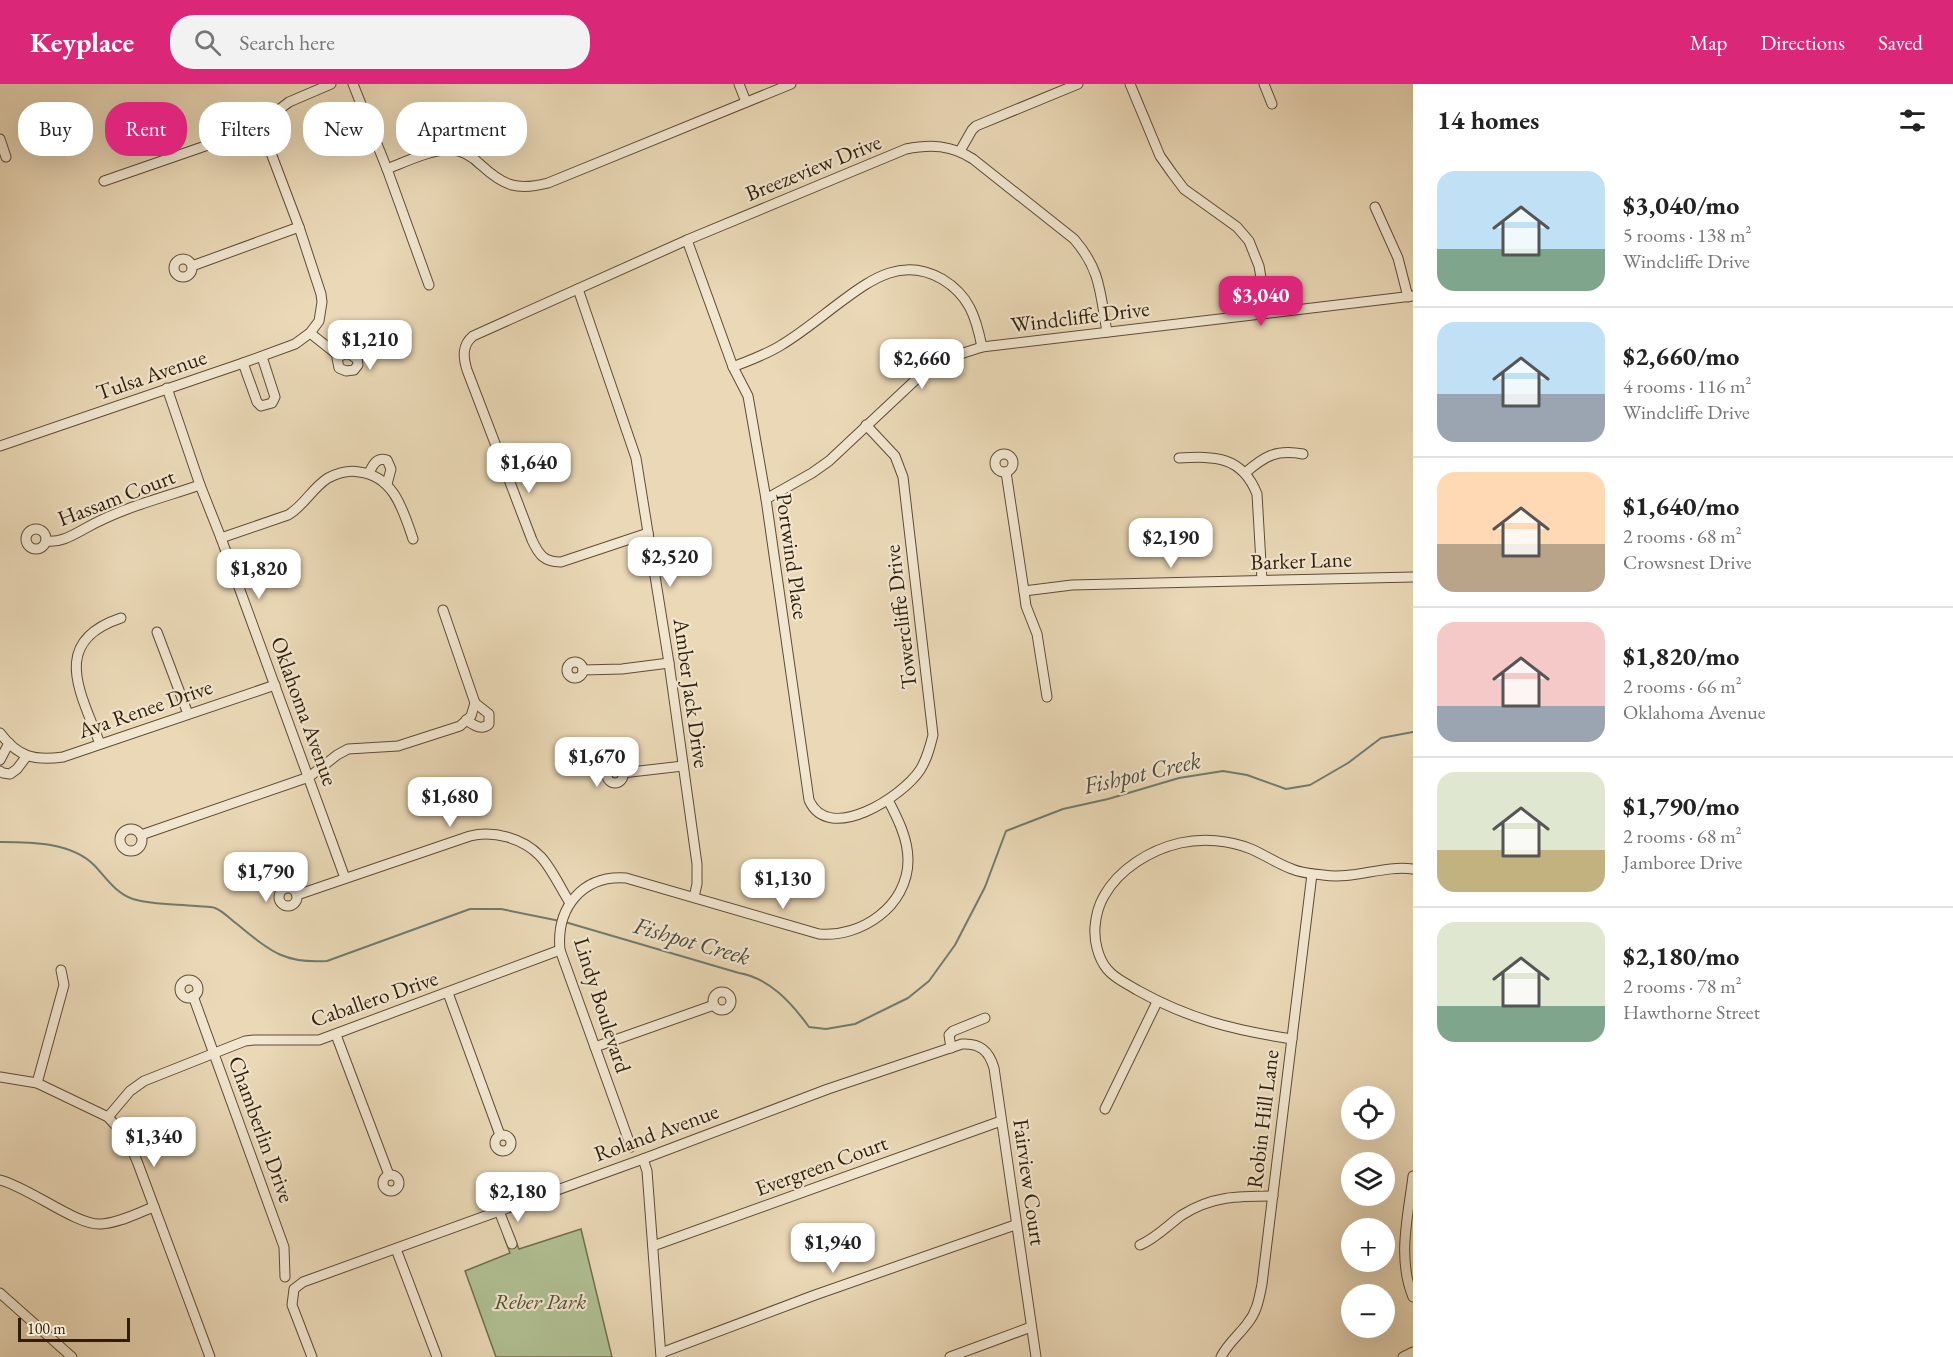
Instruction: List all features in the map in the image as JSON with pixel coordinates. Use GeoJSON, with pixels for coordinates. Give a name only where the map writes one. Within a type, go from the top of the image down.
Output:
{"type":"FeatureCollection","features":[{"type":"Feature","properties":{"kind":"street"},"geometry":{"type":"LineString","coordinates":[[290,102],[331,84]]}},
{"type":"Feature","properties":{"kind":"street"},"geometry":{"type":"LineString","coordinates":[[353,84],[429,285]]}},
{"type":"Feature","properties":{"kind":"street"},"geometry":{"type":"LineString","coordinates":[[739,84],[746,102]]}},
{"type":"Feature","properties":{"kind":"street"},"geometry":{"type":"LineString","coordinates":[[387,169],[440,150],[450,149],[471,155],[505,183],[521,187],[538,185],[791,84]]}},
{"type":"Feature","properties":{"kind":"street"},"geometry":{"type":"LineString","coordinates":[[960,151],[976,126],[1078,84]]}},
{"type":"Feature","properties":{"kind":"street"},"geometry":{"type":"LineString","coordinates":[[1130,84],[1160,156],[1184,189],[1237,227],[1249,241],[1259,266],[1267,313]]}},
{"type":"Feature","properties":{"kind":"street"},"geometry":{"type":"LineString","coordinates":[[1264,84],[1272,104]]}},
{"type":"Feature","properties":{"kind":"street"},"geometry":{"type":"LineString","coordinates":[[0,140],[6,157]]}},
{"type":"Feature","properties":{"kind":"street","name":"Breezeview Drive"},"geometry":{"type":"LineString","coordinates":[[648,533],[561,562],[542,558],[532,540],[467,370],[463,356],[468,340],[479,331],[687,240],[906,149],[940,146],[960,151],[973,159],[1074,239],[1086,253],[1094,268],[1107,332]]}},
{"type":"Feature","properties":{"kind":"street"},"geometry":{"type":"LineString","coordinates":[[104,181],[199,148]]}},
{"type":"Feature","properties":{"kind":"street"},"geometry":{"type":"LineString","coordinates":[[272,156],[321,294],[319,321],[310,333],[339,356]]}},
{"type":"Feature","properties":{"kind":"street"},"geometry":{"type":"LineString","coordinates":[[1375,207],[1398,258],[1410,297]]}},
{"type":"Feature","properties":{"kind":"street"},"geometry":{"type":"LineString","coordinates":[[192,266],[299,227]]}},
{"type":"Feature","properties":{"kind":"street","name":"Portwind Place"},"geometry":{"type":"LineString","coordinates":[[687,240],[734,367],[748,396],[766,499],[809,800],[814,808],[825,815],[849,817],[866,812],[888,800]]}},
{"type":"Feature","properties":{"kind":"street"},"geometry":{"type":"LineString","coordinates":[[734,367],[783,344],[863,285],[878,276],[897,270],[928,273],[954,288],[971,307],[982,347]]}},
{"type":"Feature","properties":{"kind":"street","name":"Amber Jack Drive"},"geometry":{"type":"LineString","coordinates":[[578,289],[634,448],[669,663],[698,864],[694,897]]}},
{"type":"Feature","properties":{"kind":"street","name":"Windcliffe Drive"},"geometry":{"type":"LineString","coordinates":[[766,499],[821,467],[924,372],[951,357],[982,347],[1410,297]]}},
{"type":"Feature","properties":{"kind":"street","name":"Tulsa Avenue"},"geometry":{"type":"LineString","coordinates":[[0,446],[262,357],[295,344],[310,333]]}},
{"type":"Feature","properties":{"kind":"street"},"geometry":{"type":"LineString","coordinates":[[243,363],[257,402],[261,406],[272,403],[275,397],[262,357]]}},
{"type":"Feature","properties":{"kind":"street","name":"Oklahoma Avenue"},"geometry":{"type":"LineString","coordinates":[[167,388],[200,485],[345,878]]}},
{"type":"Feature","properties":{"kind":"street","name":"Towercliffe Drive"},"geometry":{"type":"LineString","coordinates":[[866,425],[895,456],[903,477],[932,723],[930,748],[920,770],[888,800]]}},
{"type":"Feature","properties":{"kind":"street"},"geometry":{"type":"LineString","coordinates":[[1245,473],[1270,454],[1287,451],[1303,454]]}},
{"type":"Feature","properties":{"kind":"street"},"geometry":{"type":"LineString","coordinates":[[1179,458],[1221,459],[1234,464],[1253,483],[1257,494],[1262,580]]}},
{"type":"Feature","properties":{"kind":"street"},"geometry":{"type":"LineString","coordinates":[[369,473],[376,461],[387,460],[391,469],[387,484]]}},
{"type":"Feature","properties":{"kind":"street"},"geometry":{"type":"LineString","coordinates":[[221,538],[295,512],[328,478],[353,471],[369,473],[387,484],[396,495],[413,539]]}},
{"type":"Feature","properties":{"kind":"street"},"geometry":{"type":"LineString","coordinates":[[1006,472],[1026,606],[1037,634],[1047,697]]}},
{"type":"Feature","properties":{"kind":"street","name":"Hassam Court"},"geometry":{"type":"LineString","coordinates":[[46,541],[54,542],[69,537],[105,517],[200,485]]}},
{"type":"Feature","properties":{"kind":"street","name":"Barker Lane"},"geometry":{"type":"LineString","coordinates":[[1024,591],[1072,585],[1413,577]]}},
{"type":"Feature","properties":{"kind":"street"},"geometry":{"type":"LineString","coordinates":[[443,610],[475,703],[490,716],[489,724],[484,728],[466,720]]}},
{"type":"Feature","properties":{"kind":"street"},"geometry":{"type":"LineString","coordinates":[[100,744],[78,683],[76,660],[91,633],[108,622],[121,618]]}},
{"type":"Feature","properties":{"kind":"street"},"geometry":{"type":"LineString","coordinates":[[157,632],[188,714]]}},
{"type":"Feature","properties":{"kind":"street"},"geometry":{"type":"LineString","coordinates":[[583,670],[622,669],[669,663]]}},
{"type":"Feature","properties":{"kind":"street","name":"Ava Renee Drive"},"geometry":{"type":"LineString","coordinates":[[26,757],[36,759],[63,757],[275,685]]}},
{"type":"Feature","properties":{"kind":"street"},"geometry":{"type":"LineString","coordinates":[[141,835],[309,777],[348,749],[398,746],[460,726],[471,716],[475,703]]}},
{"type":"Feature","properties":{"kind":"street"},"geometry":{"type":"LineString","coordinates":[[0,733],[26,757],[10,774],[0,771]]}},
{"type":"Feature","properties":{"kind":"street"},"geometry":{"type":"LineString","coordinates":[[0,760],[9,743]]}},
{"type":"Feature","properties":{"kind":"street"},"geometry":{"type":"LineString","coordinates":[[622,773],[683,766]]}},
{"type":"Feature","properties":{"kind":"street"},"geometry":{"type":"LineString","coordinates":[[568,908],[576,894],[592,884],[608,879],[626,878],[819,934],[845,933],[865,926],[887,910],[901,889],[906,876],[908,861],[904,839],[888,800]]}},
{"type":"Feature","properties":{"kind":"street"},"geometry":{"type":"LineString","coordinates":[[297,895],[470,836],[495,835],[517,841],[541,856],[568,908]]}},
{"type":"Feature","properties":{"kind":"street"},"geometry":{"type":"LineString","coordinates":[[1292,1039],[1220,1026],[1157,1002],[1120,981],[1101,961],[1095,935],[1098,908],[1104,896],[1114,882],[1151,853],[1181,843],[1214,840],[1234,843],[1294,870],[1312,874],[1340,877],[1383,869],[1413,869]]}},
{"type":"Feature","properties":{"kind":"street","name":"Robin Hill Lane"},"geometry":{"type":"LineString","coordinates":[[1221,1357],[1226,1346],[1248,1324],[1258,1305],[1262,1284],[1312,874]]}},
{"type":"Feature","properties":{"kind":"street","name":"Lindy Boulevard"},"geometry":{"type":"LineString","coordinates":[[568,908],[560,945],[631,1147]]}},
{"type":"Feature","properties":{"kind":"street","name":"Caballero Drive"},"geometry":{"type":"LineString","coordinates":[[108,1117],[135,1086],[245,1041],[307,1041],[336,1035],[448,993],[560,945]]}},
{"type":"Feature","properties":{"kind":"street"},"geometry":{"type":"LineString","coordinates":[[37,1083],[64,985],[61,970]]}},
{"type":"Feature","properties":{"kind":"street"},"geometry":{"type":"LineString","coordinates":[[448,993],[500,1135]]}},
{"type":"Feature","properties":{"kind":"street","name":"Chamberlin Drive"},"geometry":{"type":"LineString","coordinates":[[194,996],[284,1247],[285,1277]]}},
{"type":"Feature","properties":{"kind":"street"},"geometry":{"type":"LineString","coordinates":[[1105,1109],[1157,1002]]}},
{"type":"Feature","properties":{"kind":"street"},"geometry":{"type":"LineString","coordinates":[[595,1047],[714,1005]]}},
{"type":"Feature","properties":{"kind":"street"},"geometry":{"type":"LineString","coordinates":[[951,1048],[949,1035],[953,1031],[985,1018]]}},
{"type":"Feature","properties":{"kind":"street"},"geometry":{"type":"LineString","coordinates":[[336,1035],[388,1176]]}},
{"type":"Feature","properties":{"kind":"street","name":"Fairview Court"},"geometry":{"type":"LineString","coordinates":[[951,1048],[969,1044],[976,1045],[988,1053],[994,1068],[1036,1357]]}},
{"type":"Feature","properties":{"kind":"street","name":"Roland Avenue"},"geometry":{"type":"LineString","coordinates":[[312,1357],[291,1299],[294,1289],[303,1282],[643,1159],[828,1089],[951,1048]]}},
{"type":"Feature","properties":{"kind":"street"},"geometry":{"type":"LineString","coordinates":[[0,1077],[37,1083],[108,1117],[126,1137],[210,1357]]}},
{"type":"Feature","properties":{"kind":"street","name":"Evergreen Court"},"geometry":{"type":"LineString","coordinates":[[653,1246],[1002,1121]]}},
{"type":"Feature","properties":{"kind":"street"},"geometry":{"type":"LineString","coordinates":[[643,1159],[647,1171],[661,1355],[815,1295],[1016,1225]]}},
{"type":"Feature","properties":{"kind":"street"},"geometry":{"type":"LineString","coordinates":[[1413,1176],[1404,1260],[1406,1278],[1413,1297]]}},
{"type":"Feature","properties":{"kind":"street"},"geometry":{"type":"LineString","coordinates":[[0,1180],[40,1197],[83,1221],[98,1225],[111,1223],[154,1207]]}},
{"type":"Feature","properties":{"kind":"street"},"geometry":{"type":"LineString","coordinates":[[1140,1245],[1183,1215],[1217,1199],[1234,1196],[1273,1196]]}},
{"type":"Feature","properties":{"kind":"street"},"geometry":{"type":"LineString","coordinates":[[500,1211],[512,1244]]}},
{"type":"Feature","properties":{"kind":"street"},"geometry":{"type":"LineString","coordinates":[[396,1249],[437,1357]]}},
{"type":"Feature","properties":{"kind":"street"},"geometry":{"type":"LineString","coordinates":[[0,1293],[72,1357]]}},
{"type":"Feature","properties":{"kind":"street"},"geometry":{"type":"LineString","coordinates":[[950,1357],[1031,1328]]}},
{"type":"Feature","properties":{"kind":"street"},"geometry":{"type":"LineString","coordinates":[[1403,1357],[1413,1352]]}},
{"type":"Feature","properties":{"kind":"green space","name":"Reber Park"},"geometry":{"type":"Polygon","coordinates":[[[581,1229],[612,1357],[496,1357],[465,1271],[510,1253],[504,1237],[513,1234],[519,1249],[581,1229]]]}},
{"type":"Feature","properties":{"kind":"waterway","name":"Fishpot Creek"},"geometry":{"type":"LineString","coordinates":[[565,922],[760,980],[787,1000],[809,1027],[826,1029],[855,1024],[908,998],[929,981],[955,945],[985,887],[1006,831],[1063,809],[1108,799],[1179,778],[1223,771],[1247,775],[1286,789],[1310,785],[1348,763],[1381,738],[1413,732]]}},
{"type":"Feature","properties":{"kind":"waterway","name":"Fishpot Creek"},"geometry":{"type":"LineString","coordinates":[[0,842],[50,845],[75,852],[95,866],[112,885],[133,899],[215,908],[268,948],[299,960],[327,961],[470,909],[501,909],[560,921]]}}]}
